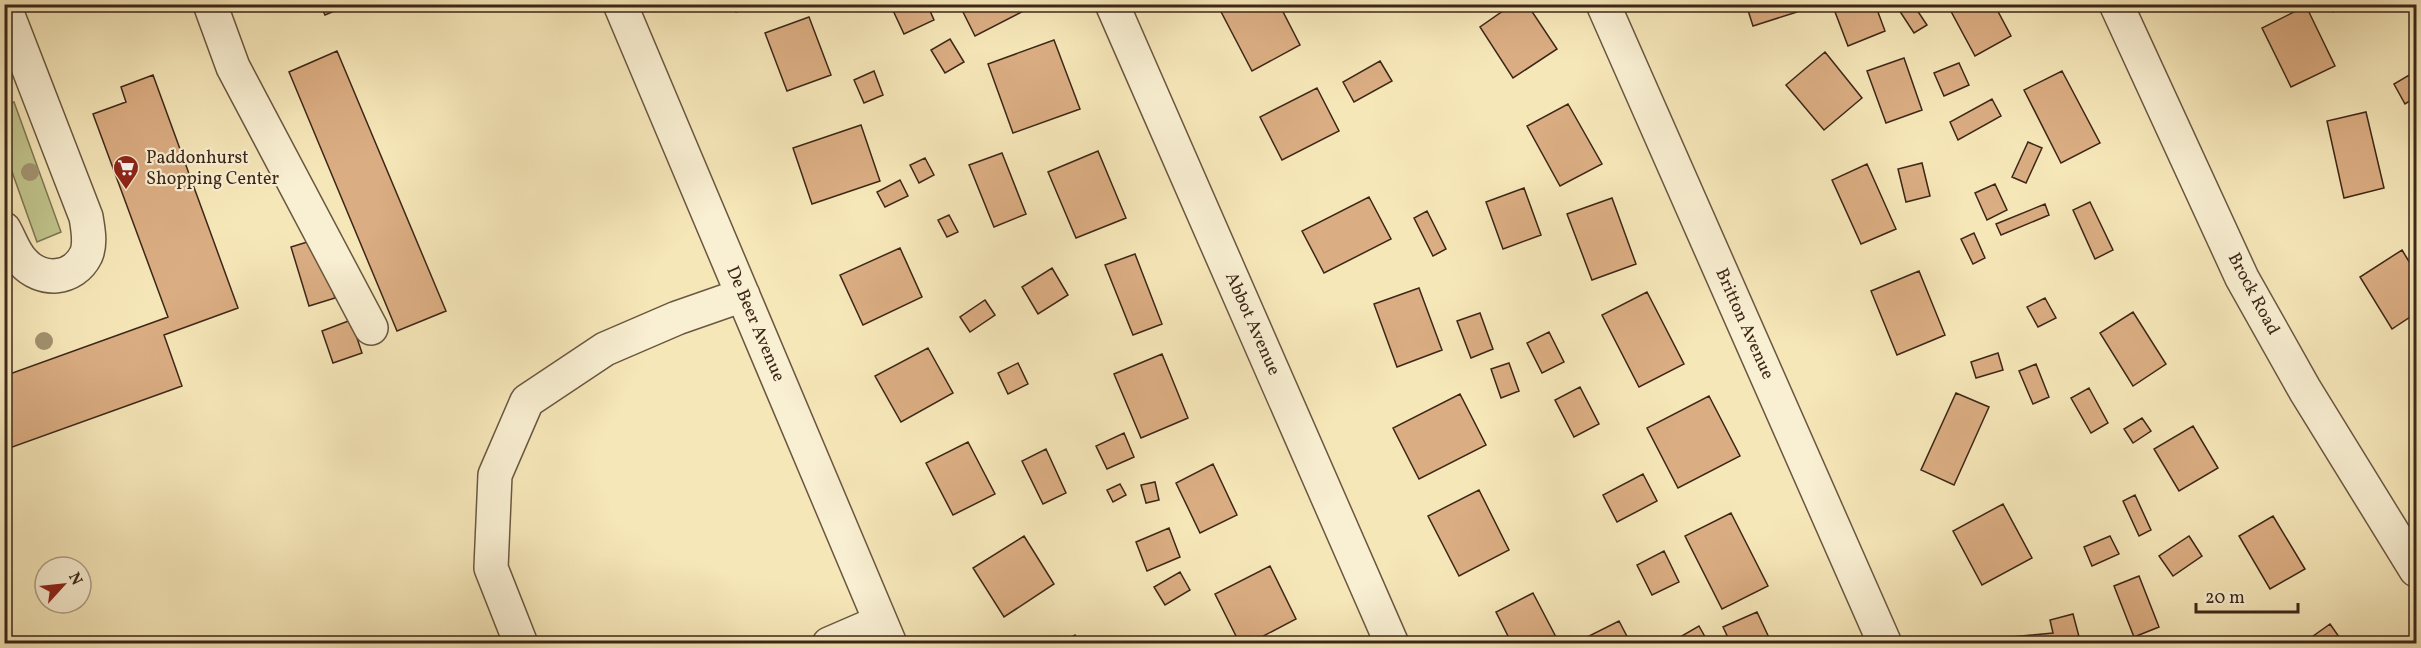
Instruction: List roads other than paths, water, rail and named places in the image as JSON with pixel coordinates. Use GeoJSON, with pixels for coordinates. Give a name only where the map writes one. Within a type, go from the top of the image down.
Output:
{"type":"FeatureCollection","features":[{"type":"Feature","properties":{"kind":"street"},"geometry":{"type":"LineString","coordinates":[[210,4],[233,67],[371,328]]}},
{"type":"Feature","properties":{"kind":"street","name":"De Beer Avenue"},"geometry":{"type":"LineString","coordinates":[[620,4],[885,633]]}},
{"type":"Feature","properties":{"kind":"street","name":"Abbot Avenue"},"geometry":{"type":"LineString","coordinates":[[1112,4],[1392,644]]}},
{"type":"Feature","properties":{"kind":"street","name":"Britton Avenue"},"geometry":{"type":"LineString","coordinates":[[1603,4],[1885,644]]}},
{"type":"Feature","properties":{"kind":"street","name":"Brock Road"},"geometry":{"type":"LineString","coordinates":[[2116,4],[2242,278],[2305,390],[2416,570]]}},
{"type":"Feature","properties":{"kind":"street"},"geometry":{"type":"LineString","coordinates":[[4,5],[86,217],[89,242],[86,256],[63,276],[48,277],[22,262],[4,229]]}},
{"type":"Feature","properties":{"kind":"street"},"geometry":{"type":"LineString","coordinates":[[521,644],[491,568],[495,475],[527,401],[605,349],[677,318],[743,295]]}},
{"type":"Feature","properties":{"kind":"street"},"geometry":{"type":"LineString","coordinates":[[829,644],[885,633]]}},
{"type":"Feature","properties":{"kind":"place","name":"Paddonhurst Shopping Center"},"geometry":{"type":"Point","coordinates":[126,191]}}]}
